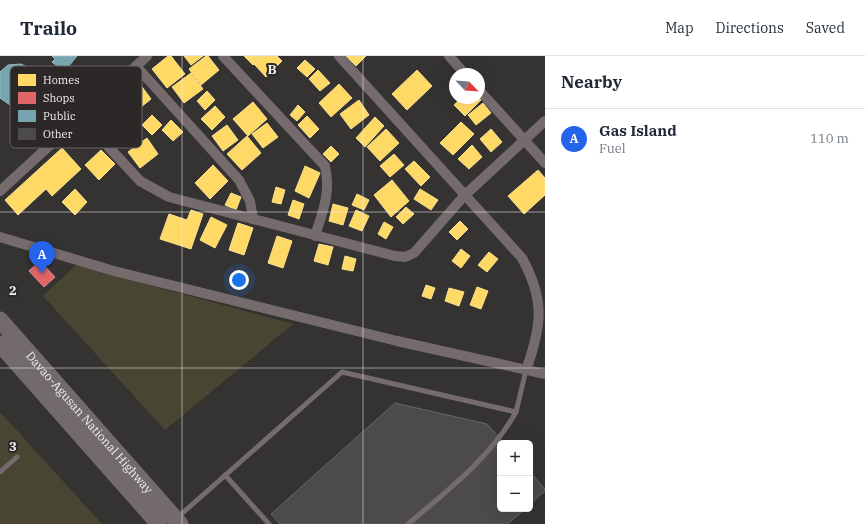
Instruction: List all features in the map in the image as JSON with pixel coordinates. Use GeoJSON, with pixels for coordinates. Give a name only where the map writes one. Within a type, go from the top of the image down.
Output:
{"type":"FeatureCollection","features":[{"type":"Feature","properties":{"kind":"highway","name":"Davao-Agusan National Highway"},"geometry":{"type":"LineString","coordinates":[[0,320],[159,524]]}},
{"type":"Feature","properties":{"kind":"highway","name":"Davao-Agusan National Highway"},"geometry":{"type":"LineString","coordinates":[[0,344],[69,410],[178,522]]}},
{"type":"Feature","properties":{"kind":"street"},"geometry":{"type":"LineString","coordinates":[[136,66],[147,56]]}},
{"type":"Feature","properties":{"kind":"street"},"geometry":{"type":"LineString","coordinates":[[223,56],[325,166],[328,181],[328,194],[315,236]]}},
{"type":"Feature","properties":{"kind":"street"},"geometry":{"type":"LineString","coordinates":[[338,56],[522,258],[532,273],[539,290],[541,317],[538,334],[526,370]]}},
{"type":"Feature","properties":{"kind":"street"},"geometry":{"type":"LineString","coordinates":[[449,56],[460,68]]}},
{"type":"Feature","properties":{"kind":"street"},"geometry":{"type":"LineString","coordinates":[[142,73],[239,180],[250,201],[253,219]]}},
{"type":"Feature","properties":{"kind":"street"},"geometry":{"type":"LineString","coordinates":[[485,97],[545,163]]}},
{"type":"Feature","properties":{"kind":"street"},"geometry":{"type":"LineString","coordinates":[[110,148],[140,181],[169,197],[315,236],[395,256],[405,257],[414,253],[464,196],[545,121]]}},
{"type":"Feature","properties":{"kind":"street"},"geometry":{"type":"LineString","coordinates":[[0,192],[48,148]]}},
{"type":"Feature","properties":{"kind":"street"},"geometry":{"type":"LineString","coordinates":[[0,237],[114,271],[382,337],[545,374]]}},
{"type":"Feature","properties":{"kind":"lane"},"geometry":{"type":"LineString","coordinates":[[408,524],[480,458],[506,430],[516,412],[526,370]]}},
{"type":"Feature","properties":{"kind":"lane"},"geometry":{"type":"LineString","coordinates":[[178,522],[225,475],[342,372],[516,412]]}},
{"type":"Feature","properties":{"kind":"lane"},"geometry":{"type":"LineString","coordinates":[[0,472],[17,457]]}},
{"type":"Feature","properties":{"kind":"lane"},"geometry":{"type":"LineString","coordinates":[[225,475],[269,524]]}},
{"type":"Feature","properties":{"kind":"shaded area"},"geometry":{"type":"Polygon","coordinates":[[[76,265],[293,324],[165,430],[43,296],[76,265]]]}},
{"type":"Feature","properties":{"kind":"shaded area"},"geometry":{"type":"Polygon","coordinates":[[[0,412],[102,524],[0,524],[0,412]]]}},
{"type":"Feature","properties":{"kind":"building: Homes"},"geometry":{"type":"Polygon","coordinates":[[[168,56],[171,56],[185,74],[167,88],[152,69],[168,56]]]}},
{"type":"Feature","properties":{"kind":"building: Homes"},"geometry":{"type":"Polygon","coordinates":[[[184,56],[203,56],[191,65],[184,56]]]}},
{"type":"Feature","properties":{"kind":"building: Homes"},"geometry":{"type":"Polygon","coordinates":[[[208,56],[219,70],[201,85],[189,69],[208,56]]]}},
{"type":"Feature","properties":{"kind":"building: Homes"},"geometry":{"type":"Polygon","coordinates":[[[244,56],[262,56],[253,65],[244,56]]]}},
{"type":"Feature","properties":{"kind":"building: Homes"},"geometry":{"type":"Polygon","coordinates":[[[263,56],[277,56],[282,61],[266,77],[254,64],[263,56]]]}},
{"type":"Feature","properties":{"kind":"building: Homes"},"geometry":{"type":"Polygon","coordinates":[[[346,56],[366,56],[356,66],[346,56]]]}},
{"type":"Feature","properties":{"kind":"building: Homes"},"geometry":{"type":"Polygon","coordinates":[[[305,60],[315,69],[307,77],[297,68],[305,60]]]}},
{"type":"Feature","properties":{"kind":"building: Homes"},"geometry":{"type":"Polygon","coordinates":[[[318,70],[330,83],[320,91],[309,79],[318,70]]]}},
{"type":"Feature","properties":{"kind":"building: Homes"},"geometry":{"type":"Polygon","coordinates":[[[417,70],[432,86],[407,110],[392,94],[417,70]]]}},
{"type":"Feature","properties":{"kind":"building: Homes"},"geometry":{"type":"Polygon","coordinates":[[[191,73],[203,89],[184,103],[172,87],[191,73]]]}},
{"type":"Feature","properties":{"kind":"building: Homes"},"geometry":{"type":"Polygon","coordinates":[[[339,84],[352,98],[331,117],[319,103],[339,84]]]}},
{"type":"Feature","properties":{"kind":"building: Homes"},"geometry":{"type":"Polygon","coordinates":[[[142,87],[151,99],[142,106],[142,87]]]}},
{"type":"Feature","properties":{"kind":"building: Homes"},"geometry":{"type":"Polygon","coordinates":[[[207,91],[215,100],[205,110],[197,101],[207,91]]]}},
{"type":"Feature","properties":{"kind":"building: Homes"},"geometry":{"type":"Polygon","coordinates":[[[359,100],[369,115],[351,129],[340,114],[359,100]]]}},
{"type":"Feature","properties":{"kind":"building: Homes"},"geometry":{"type":"Polygon","coordinates":[[[253,102],[267,119],[248,136],[233,119],[253,102]]]}},
{"type":"Feature","properties":{"kind":"building: Homes"},"geometry":{"type":"Polygon","coordinates":[[[455,104],[477,104],[465,116],[454,105],[455,104]]]}},
{"type":"Feature","properties":{"kind":"building: Homes"},"geometry":{"type":"Polygon","coordinates":[[[482,104],[484,104],[491,113],[476,125],[468,115],[482,104]]]}},
{"type":"Feature","properties":{"kind":"building: Homes"},"geometry":{"type":"Polygon","coordinates":[[[298,105],[305,112],[297,121],[290,115],[298,105]]]}},
{"type":"Feature","properties":{"kind":"building: Homes"},"geometry":{"type":"Polygon","coordinates":[[[215,106],[225,117],[212,130],[201,119],[215,106]]]}},
{"type":"Feature","properties":{"kind":"building: Homes"},"geometry":{"type":"Polygon","coordinates":[[[152,115],[162,125],[152,135],[142,125],[152,115]]]}},
{"type":"Feature","properties":{"kind":"building: Homes"},"geometry":{"type":"Polygon","coordinates":[[[307,116],[319,129],[310,138],[298,125],[307,116]]]}},
{"type":"Feature","properties":{"kind":"building: Homes"},"geometry":{"type":"Polygon","coordinates":[[[375,117],[384,126],[365,147],[356,138],[375,117]]]}},
{"type":"Feature","properties":{"kind":"building: Homes"},"geometry":{"type":"Polygon","coordinates":[[[171,120],[183,132],[173,141],[162,130],[171,120]]]}},
{"type":"Feature","properties":{"kind":"building: Homes"},"geometry":{"type":"Polygon","coordinates":[[[461,122],[474,134],[453,155],[440,143],[461,122]]]}},
{"type":"Feature","properties":{"kind":"building: Homes"},"geometry":{"type":"Polygon","coordinates":[[[267,123],[278,137],[263,148],[252,134],[267,123]]]}},
{"type":"Feature","properties":{"kind":"building: Homes"},"geometry":{"type":"Polygon","coordinates":[[[227,125],[238,140],[223,151],[212,136],[227,125]]]}},
{"type":"Feature","properties":{"kind":"building: Homes"},"geometry":{"type":"Polygon","coordinates":[[[386,129],[399,143],[380,161],[367,147],[386,129]]]}},
{"type":"Feature","properties":{"kind":"building: Homes"},"geometry":{"type":"Polygon","coordinates":[[[491,129],[502,142],[491,152],[480,139],[491,129]]]}},
{"type":"Feature","properties":{"kind":"building: Homes"},"geometry":{"type":"Polygon","coordinates":[[[247,136],[261,153],[242,170],[227,154],[247,136]]]}},
{"type":"Feature","properties":{"kind":"building: Homes"},"geometry":{"type":"Polygon","coordinates":[[[147,138],[158,154],[140,168],[128,152],[133,148],[142,148],[142,142],[147,138]]]}},
{"type":"Feature","properties":{"kind":"building: Homes"},"geometry":{"type":"Polygon","coordinates":[[[472,145],[482,157],[469,169],[458,159],[472,145]]]}},
{"type":"Feature","properties":{"kind":"building: Homes"},"geometry":{"type":"Polygon","coordinates":[[[331,146],[339,154],[331,162],[323,154],[331,146]]]}},
{"type":"Feature","properties":{"kind":"building: Homes"},"geometry":{"type":"Polygon","coordinates":[[[62,148],[81,169],[52,196],[46,189],[18,215],[5,200],[62,148]]]}},
{"type":"Feature","properties":{"kind":"building: Homes"},"geometry":{"type":"Polygon","coordinates":[[[101,150],[115,164],[99,180],[85,165],[101,150]]]}},
{"type":"Feature","properties":{"kind":"building: Homes"},"geometry":{"type":"Polygon","coordinates":[[[394,154],[404,165],[390,177],[380,166],[394,154]]]}},
{"type":"Feature","properties":{"kind":"building: Homes"},"geometry":{"type":"Polygon","coordinates":[[[414,161],[430,177],[421,186],[405,169],[414,161]]]}},
{"type":"Feature","properties":{"kind":"building: Homes"},"geometry":{"type":"Polygon","coordinates":[[[213,165],[228,181],[210,199],[195,183],[213,165]]]}},
{"type":"Feature","properties":{"kind":"building: Homes"},"geometry":{"type":"Polygon","coordinates":[[[305,166],[320,173],[309,198],[295,191],[305,166]]]}},
{"type":"Feature","properties":{"kind":"building: Homes"},"geometry":{"type":"Polygon","coordinates":[[[538,170],[545,178],[545,195],[524,214],[508,196],[538,170]]]}},
{"type":"Feature","properties":{"kind":"building: Homes"},"geometry":{"type":"Polygon","coordinates":[[[392,180],[409,201],[391,217],[374,195],[392,180]]]}},
{"type":"Feature","properties":{"kind":"building: Homes"},"geometry":{"type":"Polygon","coordinates":[[[276,187],[285,190],[281,204],[272,202],[276,187]]]}},
{"type":"Feature","properties":{"kind":"building: Homes"},"geometry":{"type":"Polygon","coordinates":[[[75,189],[87,202],[75,215],[62,202],[75,189]]]}},
{"type":"Feature","properties":{"kind":"building: Homes"},"geometry":{"type":"Polygon","coordinates":[[[420,189],[438,200],[431,210],[414,199],[420,189]]]}},
{"type":"Feature","properties":{"kind":"building: Homes"},"geometry":{"type":"Polygon","coordinates":[[[231,193],[241,197],[236,210],[225,205],[231,193]]]}},
{"type":"Feature","properties":{"kind":"building: Homes"},"geometry":{"type":"Polygon","coordinates":[[[357,194],[369,200],[364,210],[352,205],[357,194]]]}},
{"type":"Feature","properties":{"kind":"building: Homes"},"geometry":{"type":"Polygon","coordinates":[[[293,200],[304,204],[299,219],[288,215],[293,200]]]}},
{"type":"Feature","properties":{"kind":"building: Homes"},"geometry":{"type":"Polygon","coordinates":[[[333,204],[348,208],[343,225],[329,221],[333,204]]]}},
{"type":"Feature","properties":{"kind":"building: Homes"},"geometry":{"type":"Polygon","coordinates":[[[406,207],[414,214],[403,224],[396,217],[406,207]]]}},
{"type":"Feature","properties":{"kind":"building: Homes"},"geometry":{"type":"Polygon","coordinates":[[[191,210],[203,214],[191,249],[160,239],[169,214],[187,220],[191,210]]]}},
{"type":"Feature","properties":{"kind":"building: Homes"},"geometry":{"type":"Polygon","coordinates":[[[356,210],[369,216],[362,231],[349,226],[356,210]]]}},
{"type":"Feature","properties":{"kind":"building: Homes"},"geometry":{"type":"Polygon","coordinates":[[[211,217],[227,225],[215,248],[200,240],[211,217]]]}},
{"type":"Feature","properties":{"kind":"building: Homes"},"geometry":{"type":"Polygon","coordinates":[[[460,221],[468,229],[457,240],[449,232],[460,221]]]}},
{"type":"Feature","properties":{"kind":"building: Homes"},"geometry":{"type":"Polygon","coordinates":[[[384,222],[393,227],[386,239],[378,234],[384,222]]]}},
{"type":"Feature","properties":{"kind":"building: Homes"},"geometry":{"type":"Polygon","coordinates":[[[238,223],[253,228],[244,255],[229,250],[238,223]]]}},
{"type":"Feature","properties":{"kind":"building: Homes"},"geometry":{"type":"Polygon","coordinates":[[[277,236],[292,241],[283,268],[268,263],[277,236]]]}},
{"type":"Feature","properties":{"kind":"building: Homes"},"geometry":{"type":"Polygon","coordinates":[[[319,244],[333,247],[328,265],[314,261],[319,244]]]}},
{"type":"Feature","properties":{"kind":"building: Homes"},"geometry":{"type":"Polygon","coordinates":[[[461,249],[470,256],[461,268],[452,261],[461,249]]]}},
{"type":"Feature","properties":{"kind":"building: Homes"},"geometry":{"type":"Polygon","coordinates":[[[489,252],[498,259],[487,272],[478,265],[489,252]]]}},
{"type":"Feature","properties":{"kind":"building: Homes"},"geometry":{"type":"Polygon","coordinates":[[[345,256],[356,259],[353,271],[342,269],[345,256]]]}},
{"type":"Feature","properties":{"kind":"building: Homes"},"geometry":{"type":"Polygon","coordinates":[[[426,285],[435,288],[431,299],[422,296],[426,285]]]}},
{"type":"Feature","properties":{"kind":"building: Homes"},"geometry":{"type":"Polygon","coordinates":[[[477,287],[488,291],[481,309],[470,305],[477,287]]]}},
{"type":"Feature","properties":{"kind":"building: Homes"},"geometry":{"type":"Polygon","coordinates":[[[449,288],[464,292],[459,306],[445,301],[449,288]]]}},
{"type":"Feature","properties":{"kind":"building: Shops"},"geometry":{"type":"Polygon","coordinates":[[[40,261],[55,277],[44,287],[29,271],[40,261]]]}},
{"type":"Feature","properties":{"kind":"building: Public"},"geometry":{"type":"Polygon","coordinates":[[[52,56],[77,56],[69,66],[57,66],[52,62],[55,59],[52,56]]]}},
{"type":"Feature","properties":{"kind":"building: Public"},"geometry":{"type":"Polygon","coordinates":[[[21,64],[25,66],[10,66],[10,105],[0,98],[0,72],[8,65],[21,64]]]}},
{"type":"Feature","properties":{"kind":"building: Other"},"geometry":{"type":"Polygon","coordinates":[[[395,403],[487,424],[501,440],[497,440],[497,512],[522,512],[508,524],[280,524],[271,514],[395,403]]]}},
{"type":"Feature","properties":{"kind":"building: Other"},"geometry":{"type":"Polygon","coordinates":[[[533,475],[545,489],[545,491],[533,501],[533,475]]]}},
{"type":"Feature","properties":{"kind":"place","name":"Gas Island"},"geometry":{"type":"Point","coordinates":[42,274]}}]}
